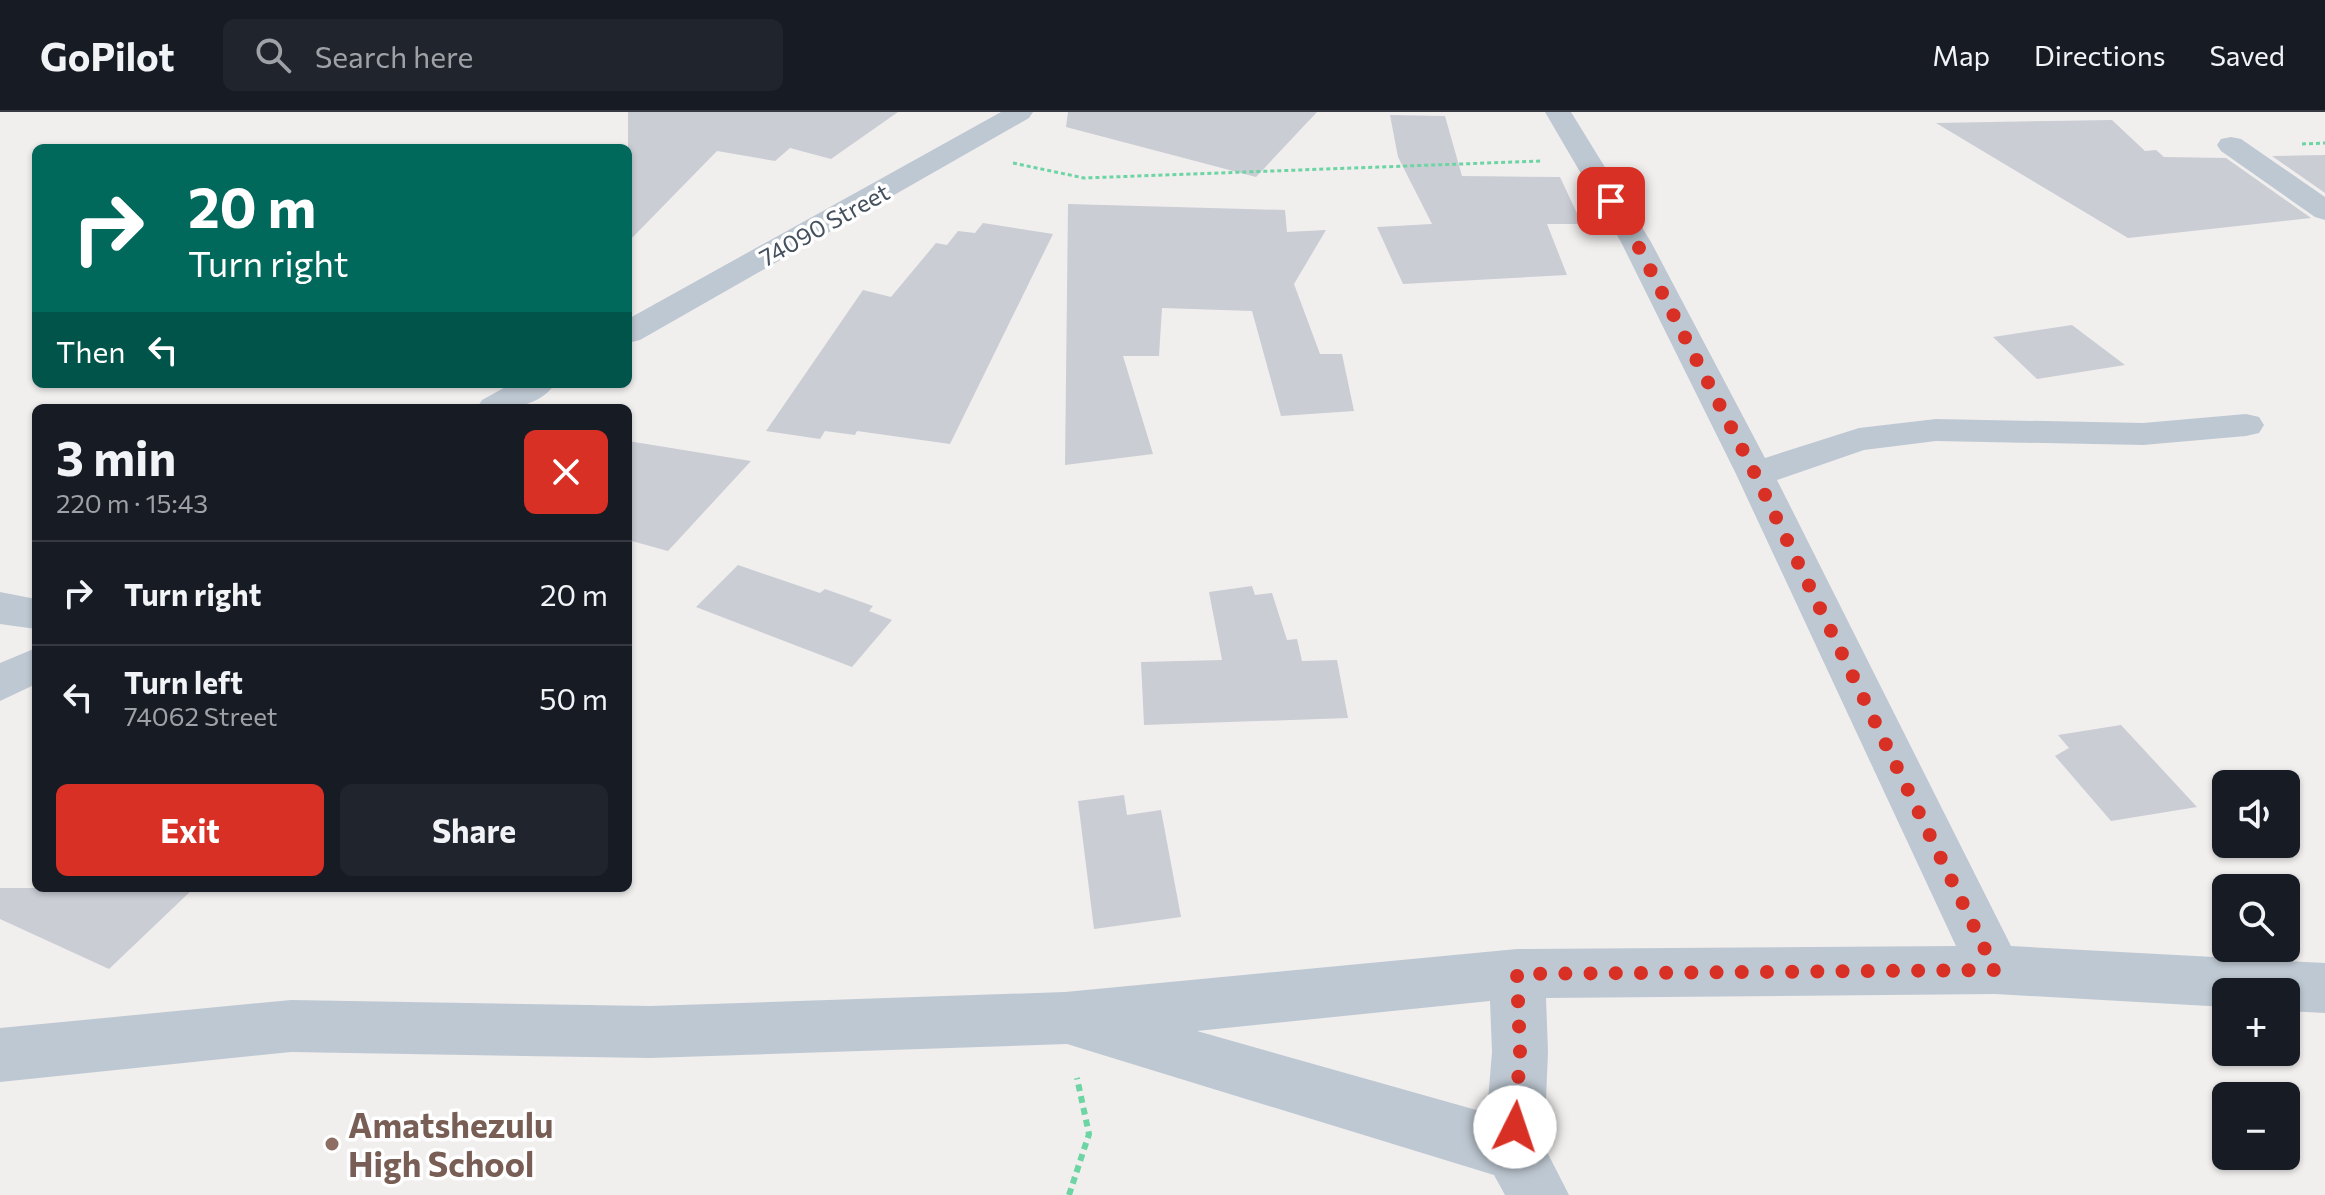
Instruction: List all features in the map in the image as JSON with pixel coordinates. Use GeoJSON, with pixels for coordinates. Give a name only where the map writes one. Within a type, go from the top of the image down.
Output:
{"type":"FeatureCollection","features":[{"type":"Feature","properties":{"kind":"street","name":"74090 Street"},"geometry":{"type":"LineString","coordinates":[[632,331],[1020,112]]}},
{"type":"Feature","properties":{"kind":"street"},"geometry":{"type":"LineString","coordinates":[[1558,112],[1636,242],[1755,474],[1995,970]]}},
{"type":"Feature","properties":{"kind":"street"},"geometry":{"type":"LineString","coordinates":[[2231,145],[2325,211]]}},
{"type":"Feature","properties":{"kind":"street"},"geometry":{"type":"LineString","coordinates":[[502,404],[530,388]]}},
{"type":"Feature","properties":{"kind":"street"},"geometry":{"type":"LineString","coordinates":[[1755,474],[1859,439],[1936,430],[2143,434],[2246,425]]}},
{"type":"Feature","properties":{"kind":"street"},"geometry":{"type":"LineString","coordinates":[[0,607],[11,612],[32,614]]}},
{"type":"Feature","properties":{"kind":"street"},"geometry":{"type":"LineString","coordinates":[[0,684],[32,666]]}},
{"type":"Feature","properties":{"kind":"street"},"geometry":{"type":"LineString","coordinates":[[0,1055],[291,1026],[650,1032],[1065,1018],[1517,974],[1995,970],[2325,988]]}},
{"type":"Feature","properties":{"kind":"street"},"geometry":{"type":"LineString","coordinates":[[1065,1018],[1526,1173],[1517,974]]}},
{"type":"Feature","properties":{"kind":"path"},"geometry":{"type":"LineString","coordinates":[[955,151],[1084,178],[1586,160]]}},
{"type":"Feature","properties":{"kind":"path"},"geometry":{"type":"LineString","coordinates":[[1065,1018],[1089,1134],[1069,1195]]}},
{"type":"Feature","properties":{"kind":"building"},"geometry":{"type":"Polygon","coordinates":[[[628,112],[898,112],[831,159],[790,148],[775,161],[717,151],[632,238],[632,144],[628,144],[628,112]]]}},
{"type":"Feature","properties":{"kind":"building"},"geometry":{"type":"Polygon","coordinates":[[[1068,112],[1317,112],[1256,177],[1066,127],[1068,112]]]}},
{"type":"Feature","properties":{"kind":"building"},"geometry":{"type":"Polygon","coordinates":[[[1390,115],[1445,116],[1462,176],[1560,177],[1582,224],[1547,224],[1567,275],[1403,284],[1377,227],[1432,224],[1398,157],[1390,115]]]}},
{"type":"Feature","properties":{"kind":"building"},"geometry":{"type":"Polygon","coordinates":[[[2112,120],[2145,151],[2156,150],[2164,157],[2226,158],[2311,218],[2128,238],[1936,123],[2112,120]]]}},
{"type":"Feature","properties":{"kind":"building"},"geometry":{"type":"Polygon","coordinates":[[[2325,155],[2325,193],[2272,156],[2325,155]]]}},
{"type":"Feature","properties":{"kind":"building"},"geometry":{"type":"Polygon","coordinates":[[[1068,204],[1285,210],[1287,232],[1326,230],[1294,284],[1320,354],[1342,354],[1354,411],[1281,416],[1252,311],[1162,308],[1159,356],[1123,356],[1153,454],[1065,465],[1068,204]]]}},
{"type":"Feature","properties":{"kind":"building"},"geometry":{"type":"Polygon","coordinates":[[[983,223],[1053,234],[950,444],[857,431],[855,435],[825,431],[820,439],[766,431],[863,290],[891,297],[936,243],[947,245],[958,231],[975,233],[983,223]]]}},
{"type":"Feature","properties":{"kind":"building"},"geometry":{"type":"Polygon","coordinates":[[[2072,325],[2125,365],[2037,379],[1993,337],[2072,325]]]}},
{"type":"Feature","properties":{"kind":"building"},"geometry":{"type":"Polygon","coordinates":[[[632,442],[751,461],[668,551],[632,541],[632,442]]]}},
{"type":"Feature","properties":{"kind":"building"},"geometry":{"type":"Polygon","coordinates":[[[738,565],[820,593],[825,589],[873,606],[869,611],[892,620],[852,667],[696,607],[738,565]]]}},
{"type":"Feature","properties":{"kind":"building"},"geometry":{"type":"Polygon","coordinates":[[[1252,586],[1255,595],[1272,593],[1287,640],[1297,639],[1302,661],[1337,660],[1348,718],[1144,725],[1141,662],[1222,660],[1209,592],[1252,586]]]}},
{"type":"Feature","properties":{"kind":"building"},"geometry":{"type":"Polygon","coordinates":[[[2121,725],[2197,807],[2111,821],[2055,756],[2069,748],[2058,735],[2121,725]]]}},
{"type":"Feature","properties":{"kind":"building"},"geometry":{"type":"Polygon","coordinates":[[[1124,795],[1127,815],[1161,810],[1181,917],[1094,929],[1078,801],[1124,795]]]}},
{"type":"Feature","properties":{"kind":"building"},"geometry":{"type":"Polygon","coordinates":[[[0,888],[32,888],[32,892],[190,892],[109,969],[0,919],[0,888]]]}},
{"type":"Feature","properties":{"kind":"place","name":"Amatshezulu High School"},"geometry":{"type":"Point","coordinates":[332,1144]}},
{"type":"Feature","properties":{"kind":"route"},"geometry":{"type":"LineString","coordinates":[[1515,1127],[1520,1052],[1517,974],[1995,970],[1755,474],[1636,242],[1611,201]]}}]}
